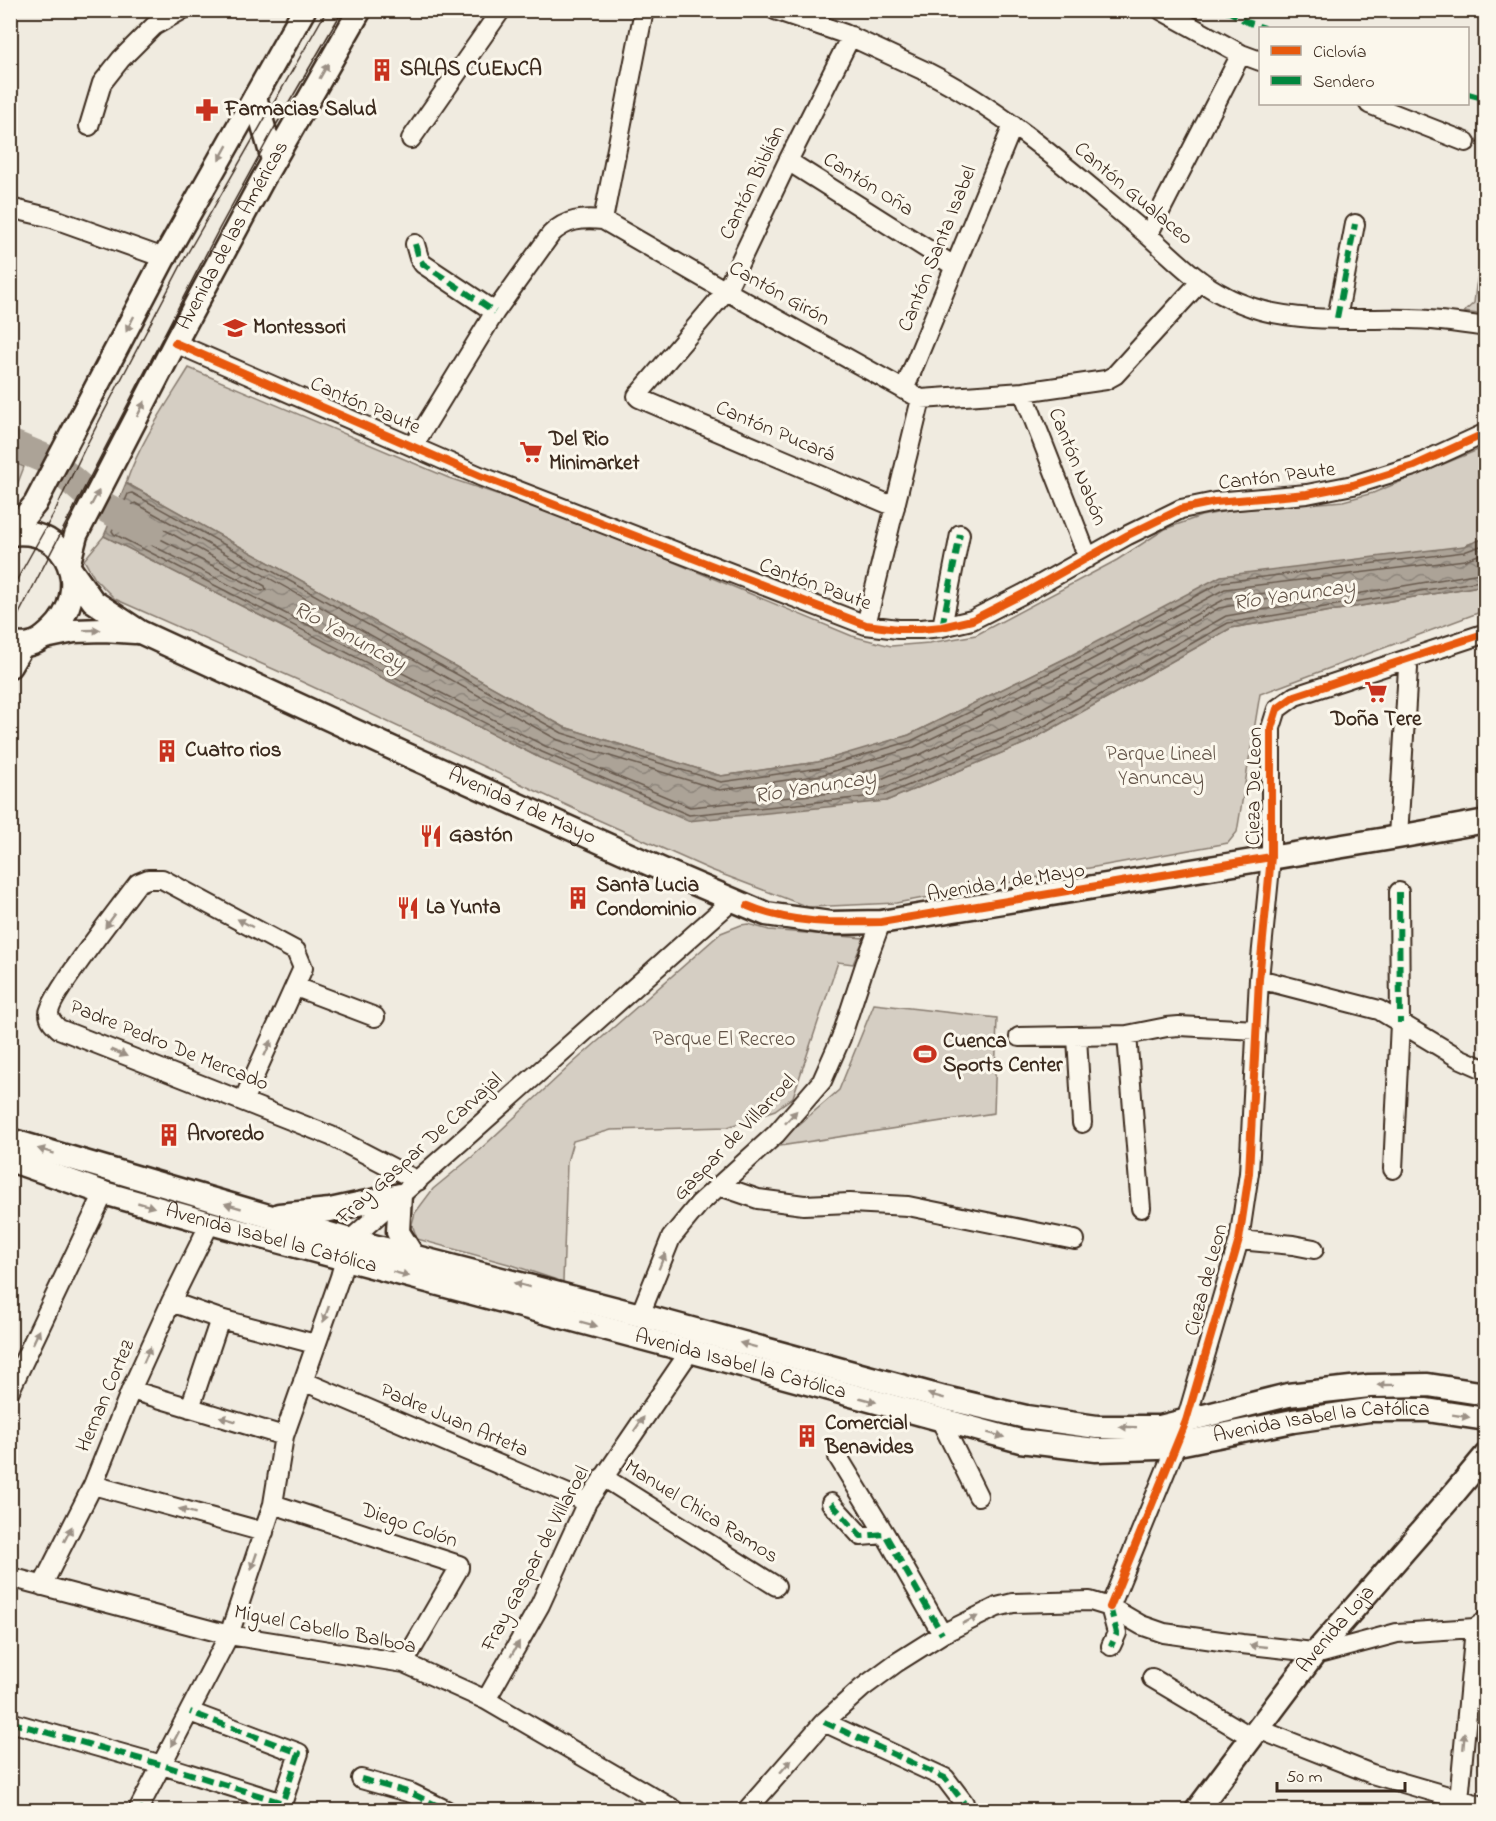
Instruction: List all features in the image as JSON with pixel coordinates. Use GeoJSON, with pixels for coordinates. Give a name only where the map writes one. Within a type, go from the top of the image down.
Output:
{"type":"FeatureCollection","features":[{"type":"Feature","properties":{"kind":"main road"},"geometry":{"type":"LineString","coordinates":[[11,533],[35,504],[164,258],[304,10]]}},
{"type":"Feature","properties":{"kind":"main road","name":"Avenida de las Américas"},"geometry":{"type":"LineString","coordinates":[[10,666],[16,645],[34,643],[45,637],[61,620],[72,588],[70,566],[76,535],[273,160],[360,10]]}},
{"type":"Feature","properties":{"kind":"main road"},"geometry":{"type":"LineString","coordinates":[[255,97],[273,160]]}},
{"type":"Feature","properties":{"kind":"main road"},"geometry":{"type":"LineString","coordinates":[[11,533],[30,533],[41,537],[56,546],[70,566]]}},
{"type":"Feature","properties":{"kind":"main road","name":"Avenida 1 de Mayo"},"geometry":{"type":"LineString","coordinates":[[70,566],[93,601],[110,615],[140,632],[609,846],[766,914],[830,923],[881,922],[1485,821]]}},
{"type":"Feature","properties":{"kind":"main road","name":"Avenida 1 de Mayo"},"geometry":{"type":"LineString","coordinates":[[45,637],[74,631],[140,632]]}},
{"type":"Feature","properties":{"kind":"main road","name":"Avenida Isabel la Católica"},"geometry":{"type":"LineString","coordinates":[[10,1140],[266,1216],[347,1249],[690,1351],[1020,1441],[1096,1450],[1176,1445],[1293,1421],[1369,1410],[1427,1410],[1485,1419]]}},
{"type":"Feature","properties":{"kind":"main road","name":"Avenida Isabel la Católica"},"geometry":{"type":"LineString","coordinates":[[10,1160],[104,1193],[210,1223],[347,1249],[413,1256],[1026,1418],[1097,1426],[1160,1427],[1287,1395],[1369,1386],[1428,1385],[1485,1394]]}},
{"type":"Feature","properties":{"kind":"main road"},"geometry":{"type":"LineString","coordinates":[[266,1216],[330,1210],[400,1195],[398,1232],[413,1256]]}},
{"type":"Feature","properties":{"kind":"main road","name":"Avenida Loja"},"geometry":{"type":"LineString","coordinates":[[1197,1810],[1316,1652],[1485,1455]]}},
{"type":"Feature","properties":{"kind":"street"},"geometry":{"type":"LineString","coordinates":[[89,126],[102,83],[121,59],[154,26],[182,10]]}},
{"type":"Feature","properties":{"kind":"street"},"geometry":{"type":"LineString","coordinates":[[411,139],[501,10]]}},
{"type":"Feature","properties":{"kind":"street"},"geometry":{"type":"LineString","coordinates":[[413,446],[495,312],[557,228],[574,220],[603,220],[645,10]]}},
{"type":"Feature","properties":{"kind":"street","name":"Cantón Gualaceo"},"geometry":{"type":"LineString","coordinates":[[775,10],[851,36],[940,79],[1014,125],[1202,281],[1225,297],[1260,310],[1285,315],[1424,319],[1485,327]]}},
{"type":"Feature","properties":{"kind":"street"},"geometry":{"type":"LineString","coordinates":[[1161,10],[1241,54],[1259,61]]}},
{"type":"Feature","properties":{"kind":"street","name":"Cantón Biblián"},"geometry":{"type":"LineString","coordinates":[[637,396],[726,291],[851,36]]}},
{"type":"Feature","properties":{"kind":"street"},"geometry":{"type":"LineString","coordinates":[[1148,235],[1241,54]]}},
{"type":"Feature","properties":{"kind":"street"},"geometry":{"type":"LineString","coordinates":[[1372,105],[1466,142]]}},
{"type":"Feature","properties":{"kind":"street","name":"Cantón Santa Isabel"},"geometry":{"type":"LineString","coordinates":[[904,390],[1014,125]]}},
{"type":"Feature","properties":{"kind":"street","name":"Cantón Oña"},"geometry":{"type":"LineString","coordinates":[[788,161],[954,266]]}},
{"type":"Feature","properties":{"kind":"street"},"geometry":{"type":"LineString","coordinates":[[10,208],[52,218],[164,258]]}},
{"type":"Feature","properties":{"kind":"street","name":"Cantón Girón"},"geometry":{"type":"LineString","coordinates":[[603,220],[921,399]]}},
{"type":"Feature","properties":{"kind":"street"},"geometry":{"type":"LineString","coordinates":[[1337,318],[1354,224]]}},
{"type":"Feature","properties":{"kind":"street"},"geometry":{"type":"LineString","coordinates":[[416,244],[423,264],[495,312]]}},
{"type":"Feature","properties":{"kind":"street"},"geometry":{"type":"LineString","coordinates":[[866,625],[921,399],[1023,392],[1111,378],[1202,281]]}},
{"type":"Feature","properties":{"kind":"street","name":"Cantón Paute"},"geometry":{"type":"LineString","coordinates":[[175,343],[480,476],[866,625],[908,629],[942,627],[972,620],[1137,531],[1188,507],[1215,502],[1307,494],[1353,485],[1414,466],[1485,433]]}},
{"type":"Feature","properties":{"kind":"street","name":"Cantón Nabón"},"geometry":{"type":"LineString","coordinates":[[1023,392],[1088,558]]}},
{"type":"Feature","properties":{"kind":"street","name":"Cantón Pucará"},"geometry":{"type":"LineString","coordinates":[[637,396],[895,507]]}},
{"type":"Feature","properties":{"kind":"street"},"geometry":{"type":"LineString","coordinates":[[942,627],[960,534]]}},
{"type":"Feature","properties":{"kind":"street","name":"Cieza De Leon"},"geometry":{"type":"LineString","coordinates":[[1258,979],[1271,857],[1271,728],[1277,709],[1295,696],[1485,633]]}},
{"type":"Feature","properties":{"kind":"street"},"geometry":{"type":"LineString","coordinates":[[1398,837],[1408,668]]}},
{"type":"Feature","properties":{"kind":"street","name":"Padre Pedro De Mercado"},"geometry":{"type":"LineString","coordinates":[[296,987],[303,968],[296,951],[162,879],[148,879],[138,883],[60,989],[49,1012],[51,1021],[59,1029],[331,1136],[418,1180]]}},
{"type":"Feature","properties":{"kind":"street"},"geometry":{"type":"LineString","coordinates":[[1394,1169],[1400,1023],[1399,892]]}},
{"type":"Feature","properties":{"kind":"street","name":"Fray Gaspar De Carvajal"},"geometry":{"type":"LineString","coordinates":[[140,1810],[229,1635],[273,1504],[284,1436],[340,1277],[347,1249],[400,1195],[734,899]]}},
{"type":"Feature","properties":{"kind":"street","name":"Gaspar de Villarroel"},"geometry":{"type":"LineString","coordinates":[[640,1315],[671,1238],[699,1204],[776,1134],[822,1081],[841,1038],[881,922]]}},
{"type":"Feature","properties":{"kind":"street"},"geometry":{"type":"LineString","coordinates":[[1258,979],[1369,1006],[1388,1014],[1459,1058],[1485,1070]]}},
{"type":"Feature","properties":{"kind":"street","name":"Cieza de Leon"},"geometry":{"type":"LineString","coordinates":[[1110,1607],[1186,1421],[1239,1240],[1249,1173],[1258,979]]}},
{"type":"Feature","properties":{"kind":"street"},"geometry":{"type":"LineString","coordinates":[[243,1101],[296,987],[375,1017]]}},
{"type":"Feature","properties":{"kind":"street"},"geometry":{"type":"LineString","coordinates":[[1019,1037],[1127,1035],[1179,1026],[1257,1030]]}},
{"type":"Feature","properties":{"kind":"street"},"geometry":{"type":"LineString","coordinates":[[1127,1035],[1141,1208]]}},
{"type":"Feature","properties":{"kind":"street"},"geometry":{"type":"LineString","coordinates":[[1077,1037],[1082,1123]]}},
{"type":"Feature","properties":{"kind":"street"},"geometry":{"type":"LineString","coordinates":[[720,1186],[758,1199],[804,1205],[850,1203],[908,1206],[1075,1240]]}},
{"type":"Feature","properties":{"kind":"street"},"geometry":{"type":"LineString","coordinates":[[10,1390],[104,1193]]}},
{"type":"Feature","properties":{"kind":"street","name":"Hernan Cortez"},"geometry":{"type":"LineString","coordinates":[[42,1586],[93,1485],[171,1302],[210,1223]]}},
{"type":"Feature","properties":{"kind":"street"},"geometry":{"type":"LineString","coordinates":[[1239,1240],[1293,1245],[1314,1250]]}},
{"type":"Feature","properties":{"kind":"street"},"geometry":{"type":"LineString","coordinates":[[171,1302],[220,1319],[315,1344]]}},
{"type":"Feature","properties":{"kind":"street"},"geometry":{"type":"LineString","coordinates":[[190,1408],[220,1319]]}},
{"type":"Feature","properties":{"kind":"street","name":"Fray Gaspar de Villaroel"},"geometry":{"type":"LineString","coordinates":[[486,1700],[540,1605],[587,1502],[690,1351]]}},
{"type":"Feature","properties":{"kind":"street","name":"Padre Juan Arteta"},"geometry":{"type":"LineString","coordinates":[[303,1381],[587,1502]]}},
{"type":"Feature","properties":{"kind":"street"},"geometry":{"type":"LineString","coordinates":[[132,1390],[284,1436]]}},
{"type":"Feature","properties":{"kind":"street"},"geometry":{"type":"LineString","coordinates":[[940,1419],[978,1496]]}},
{"type":"Feature","properties":{"kind":"street"},"geometry":{"type":"LineString","coordinates":[[838,1457],[942,1634]]}},
{"type":"Feature","properties":{"kind":"street","name":"Manuel Chica Ramos"},"geometry":{"type":"LineString","coordinates":[[603,1477],[776,1586]]}},
{"type":"Feature","properties":{"kind":"street"},"geometry":{"type":"LineString","coordinates":[[93,1485],[264,1532]]}},
{"type":"Feature","properties":{"kind":"street"},"geometry":{"type":"LineString","coordinates":[[831,1503],[861,1536],[885,1534]]}},
{"type":"Feature","properties":{"kind":"street","name":"Diego Colón"},"geometry":{"type":"LineString","coordinates":[[273,1504],[459,1565],[404,1664]]}},
{"type":"Feature","properties":{"kind":"street","name":"Miguel Cabello Balboa"},"geometry":{"type":"LineString","coordinates":[[10,1577],[229,1635],[404,1664],[486,1700],[675,1810]]}},
{"type":"Feature","properties":{"kind":"street"},"geometry":{"type":"LineString","coordinates":[[747,1810],[824,1722],[862,1688],[942,1634],[997,1607],[1013,1603],[1082,1600],[1110,1607],[1141,1625],[1164,1633],[1188,1638],[1316,1652],[1329,1652],[1397,1633],[1480,1624],[1459,1800]]}},
{"type":"Feature","properties":{"kind":"street"},"geometry":{"type":"LineString","coordinates":[[1110,1607],[1117,1633],[1111,1646]]}},
{"type":"Feature","properties":{"kind":"street"},"geometry":{"type":"LineString","coordinates":[[1152,1678],[1255,1734],[1372,1774],[1485,1807]]}},
{"type":"Feature","properties":{"kind":"street"},"geometry":{"type":"LineString","coordinates":[[10,1722],[283,1801],[299,1753],[190,1712]]}},
{"type":"Feature","properties":{"kind":"street"},"geometry":{"type":"LineString","coordinates":[[824,1722],[945,1778],[964,1803]]}},
{"type":"Feature","properties":{"kind":"street"},"geometry":{"type":"LineString","coordinates":[[361,1779],[411,1793],[446,1810]]}},
{"type":"Feature","properties":{"kind":"green space"},"geometry":{"type":"Polygon","coordinates":[[[1485,241],[1485,315],[1464,312],[1474,303],[1485,241]]]}},
{"type":"Feature","properties":{"kind":"green space"},"geometry":{"type":"Polygon","coordinates":[[[189,368],[449,478],[565,517],[852,636],[891,646],[929,643],[976,635],[1117,560],[1165,529],[1201,516],[1227,511],[1343,501],[1373,493],[1485,447],[1486,538],[1064,659],[909,735],[869,748],[818,762],[721,776],[564,727],[126,483],[146,438],[189,368]]]}},
{"type":"Feature","properties":{"kind":"green space"},"geometry":{"type":"Polygon","coordinates":[[[11,461],[24,467],[10,501],[11,461]]]}},
{"type":"Feature","properties":{"kind":"green space","name":"Parque Lineal Yanuncay"},"geometry":{"type":"Polygon","coordinates":[[[104,536],[540,758],[886,801],[1028,742],[1231,628],[1485,585],[1486,610],[1260,694],[1237,832],[1228,843],[896,903],[808,907],[711,870],[594,818],[298,680],[115,599],[95,579],[84,560],[104,536]]]}},
{"type":"Feature","properties":{"kind":"green space","name":"Parque El Recreo"},"geometry":{"type":"Polygon","coordinates":[[[748,924],[769,930],[864,938],[853,964],[838,962],[793,1097],[775,1110],[728,1127],[611,1130],[573,1141],[567,1162],[563,1282],[512,1265],[417,1239],[412,1224],[415,1213],[433,1189],[472,1157],[573,1063],[721,933],[748,924]]]}},
{"type":"Feature","properties":{"kind":"green space","name":"Cuenca Sports Center"},"geometry":{"type":"Polygon","coordinates":[[[874,1004],[997,1018],[994,1113],[773,1147],[839,1090],[874,1004]]]}},
{"type":"Feature","properties":{"kind":"water"},"geometry":{"type":"Polygon","coordinates":[[[126,483],[564,727],[721,776],[818,762],[909,735],[1064,659],[1221,576],[1464,546],[1485,538],[1485,585],[1231,628],[1028,742],[886,801],[688,821],[540,758],[104,536],[126,483]]]}},
{"type":"Feature","properties":{"kind":"waterway","name":"Río Yanuncay"},"geometry":{"type":"LineString","coordinates":[[10,444],[48,460],[99,504],[149,531]]}},
{"type":"Feature","properties":{"kind":"tram line"},"geometry":{"type":"LineString","coordinates":[[10,592],[54,513],[85,448],[187,254],[327,10]]}},
{"type":"Feature","properties":{"kind":"tram line"},"geometry":{"type":"LineString","coordinates":[[10,631],[219,229],[343,10]]}},
{"type":"Feature","properties":{"kind":"marked path"},"geometry":{"type":"LineString","coordinates":[[1226,10],[1247,22],[1262,27]]}},
{"type":"Feature","properties":{"kind":"marked path"},"geometry":{"type":"LineString","coordinates":[[1469,94],[1486,99]]}},
{"type":"Feature","properties":{"kind":"marked path"},"geometry":{"type":"LineString","coordinates":[[1337,318],[1355,224]]}},
{"type":"Feature","properties":{"kind":"marked path"},"geometry":{"type":"LineString","coordinates":[[415,244],[423,264],[495,312]]}},
{"type":"Feature","properties":{"kind":"marked path"},"geometry":{"type":"LineString","coordinates":[[942,627],[960,534]]}},
{"type":"Feature","properties":{"kind":"marked path"},"geometry":{"type":"LineString","coordinates":[[1399,892],[1400,1023]]}},
{"type":"Feature","properties":{"kind":"marked path"},"geometry":{"type":"LineString","coordinates":[[831,1503],[861,1536],[885,1534],[942,1634]]}},
{"type":"Feature","properties":{"kind":"marked path"},"geometry":{"type":"LineString","coordinates":[[1110,1607],[1117,1633],[1111,1646]]}},
{"type":"Feature","properties":{"kind":"marked path"},"geometry":{"type":"LineString","coordinates":[[10,1722],[283,1801],[299,1753],[190,1712]]}},
{"type":"Feature","properties":{"kind":"marked path"},"geometry":{"type":"LineString","coordinates":[[824,1722],[945,1778],[964,1803]]}},
{"type":"Feature","properties":{"kind":"marked path"},"geometry":{"type":"LineString","coordinates":[[361,1779],[411,1793],[446,1810]]}},
{"type":"Feature","properties":{"kind":"cycle path"},"geometry":{"type":"LineString","coordinates":[[175,343],[480,476],[866,625],[898,629],[942,627],[972,620],[1128,535],[1181,509],[1215,502],[1307,494],[1353,485],[1414,466],[1486,433]]}},
{"type":"Feature","properties":{"kind":"cycle path"},"geometry":{"type":"LineString","coordinates":[[1110,1607],[1186,1421],[1239,1240],[1249,1173],[1259,979],[1271,857],[1271,728],[1277,709],[1295,696],[1486,633]]}},
{"type":"Feature","properties":{"kind":"cycle path"},"geometry":{"type":"LineString","coordinates":[[748,906],[797,919],[830,922],[881,922],[1271,857]]}},
{"type":"Feature","properties":{"kind":"place","name":"SALAS CUENCA"},"geometry":{"type":"Point","coordinates":[382,70]}},
{"type":"Feature","properties":{"kind":"place","name":"Farmacias Salud"},"geometry":{"type":"Point","coordinates":[207,110]}},
{"type":"Feature","properties":{"kind":"place","name":"Montessori"},"geometry":{"type":"Point","coordinates":[235,328]}},
{"type":"Feature","properties":{"kind":"place","name":"Del Rio Minimarket"},"geometry":{"type":"Point","coordinates":[531,452]}},
{"type":"Feature","properties":{"kind":"place","name":"Doña Tere"},"geometry":{"type":"Point","coordinates":[1376,692]}},
{"type":"Feature","properties":{"kind":"place","name":"Cuatro rios"},"geometry":{"type":"Point","coordinates":[167,751]}},
{"type":"Feature","properties":{"kind":"place","name":"Gastón"},"geometry":{"type":"Point","coordinates":[431,836]}},
{"type":"Feature","properties":{"kind":"place","name":"Santa Lucia Condominio"},"geometry":{"type":"Point","coordinates":[578,898]}},
{"type":"Feature","properties":{"kind":"place","name":"La Yunta"},"geometry":{"type":"Point","coordinates":[408,908]}},
{"type":"Feature","properties":{"kind":"place","name":"Cuenca Sports Center"},"geometry":{"type":"Point","coordinates":[925,1054]}},
{"type":"Feature","properties":{"kind":"place","name":"Arvoredo"},"geometry":{"type":"Point","coordinates":[169,1135]}},
{"type":"Feature","properties":{"kind":"place","name":"Comercial Benavides"},"geometry":{"type":"Point","coordinates":[807,1436]}}]}
